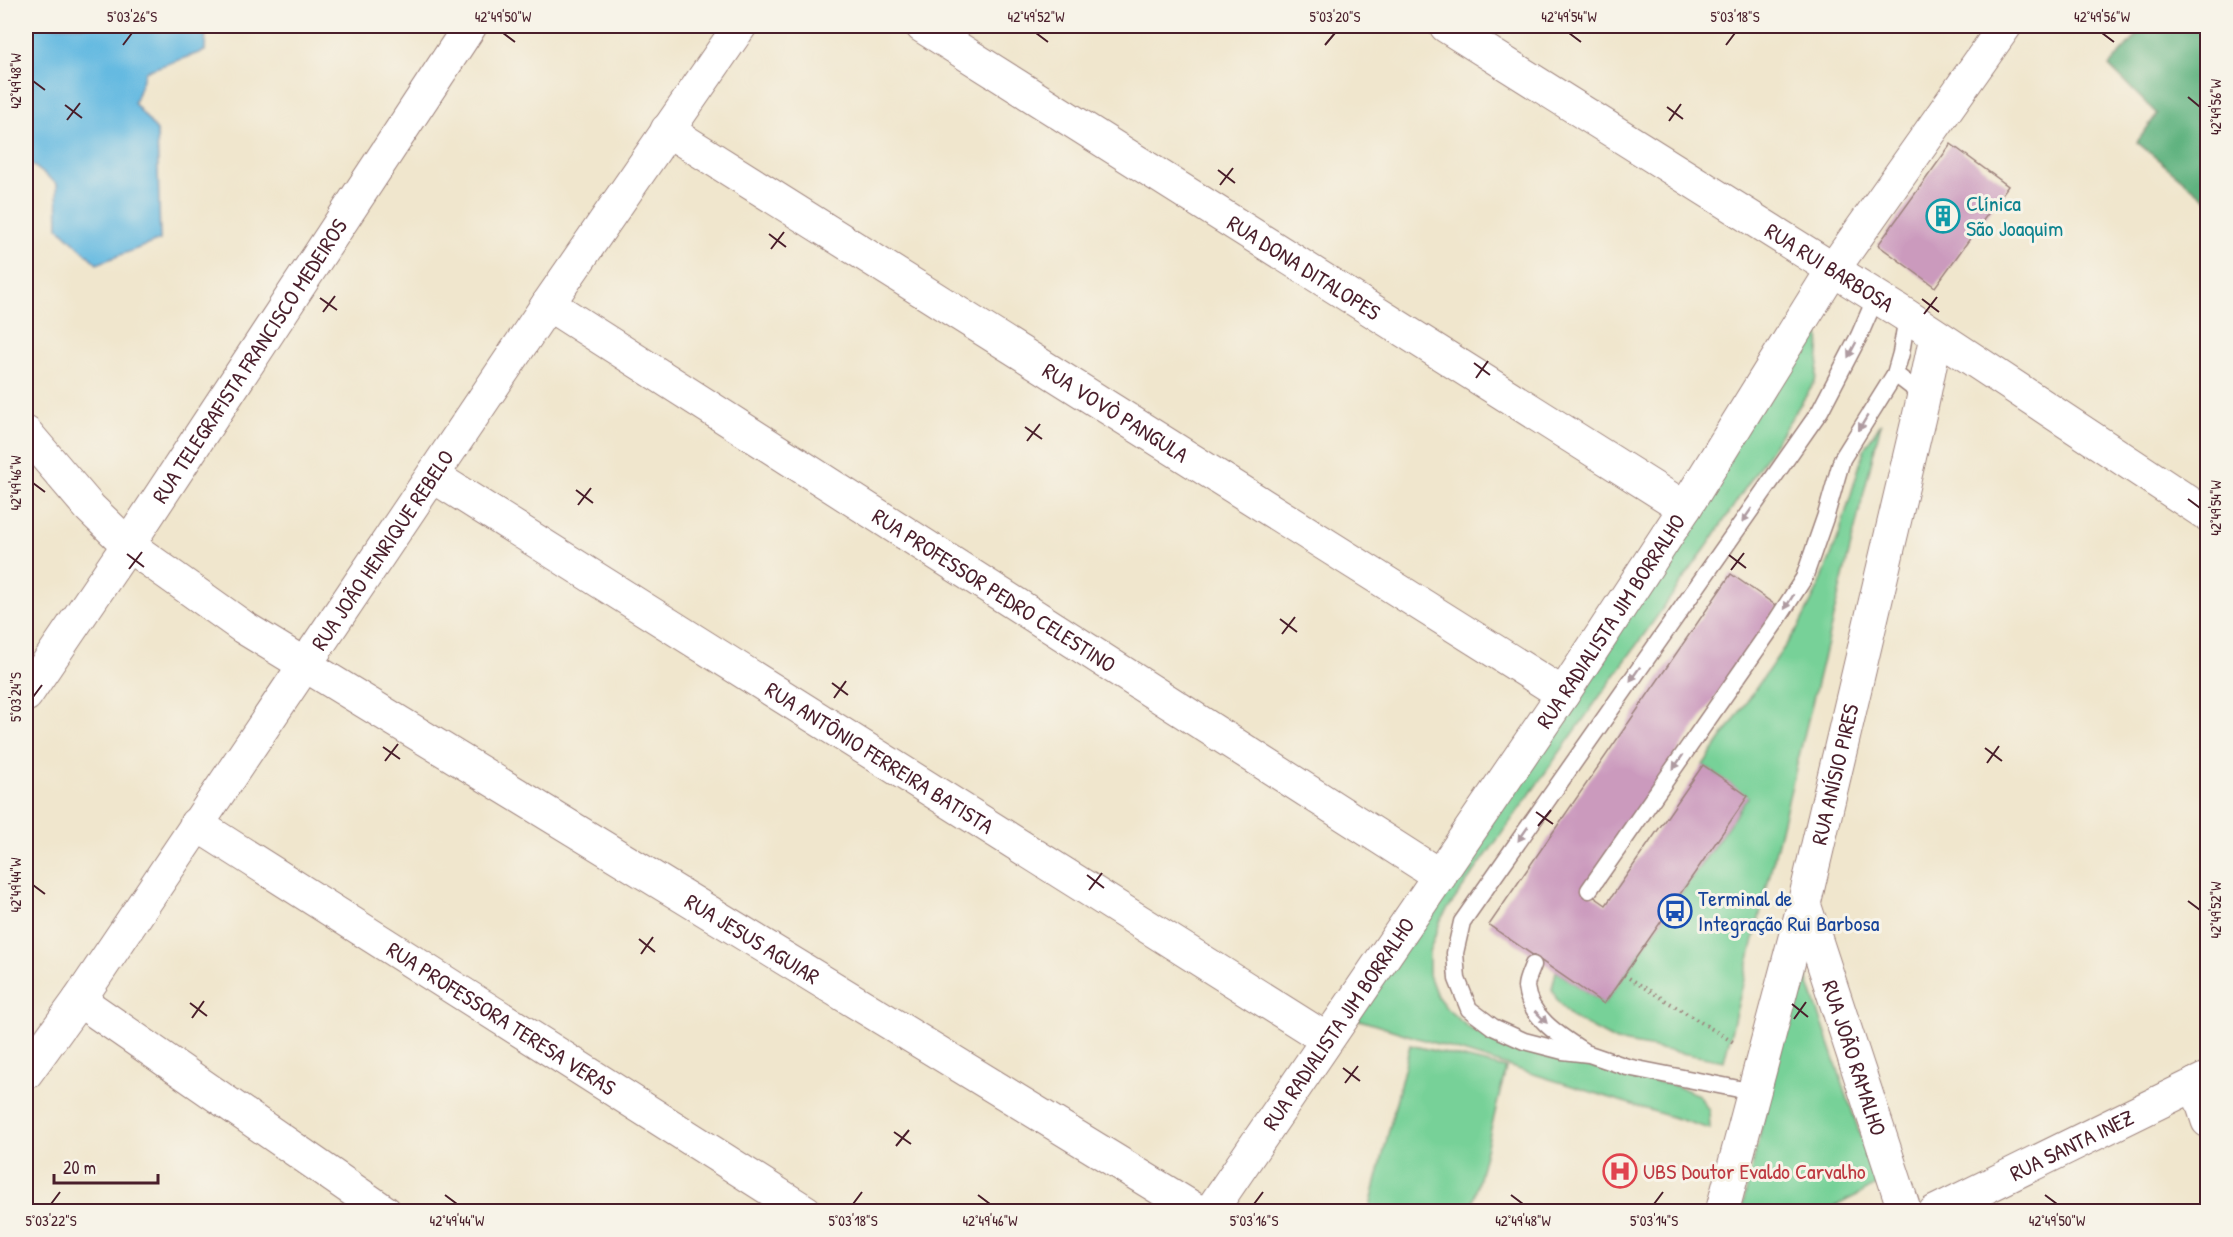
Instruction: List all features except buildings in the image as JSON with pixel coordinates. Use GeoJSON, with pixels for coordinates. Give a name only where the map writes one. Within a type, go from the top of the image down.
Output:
{"type":"FeatureCollection","features":[{"type":"Feature","properties":{"kind":"street","name":"RUA TELEGRAFISTA FRANCISCO MEDEIROS"},"geometry":{"type":"LineString","coordinates":[[26,695],[128,545],[470,26]]}},
{"type":"Feature","properties":{"kind":"street","name":"RUA JOÃO HENRIQUE REBELO"},"geometry":{"type":"LineString","coordinates":[[26,1073],[79,1000],[548,304],[740,26]]}},
{"type":"Feature","properties":{"kind":"street","name":"RUA DONA DITALOPES"},"geometry":{"type":"LineString","coordinates":[[922,26],[1685,508]]}},
{"type":"Feature","properties":{"kind":"street","name":"RUA RUI BARBOSA"},"geometry":{"type":"LineString","coordinates":[[1446,26],[1906,316],[2208,515]]}},
{"type":"Feature","properties":{"kind":"street","name":"RUA RADIALISTA JIM BORRALHO"},"geometry":{"type":"LineString","coordinates":[[1210,1212],[1563,694],[1685,508],[1832,271],[2005,26]]}},
{"type":"Feature","properties":{"kind":"street","name":"RUA VOVÒ PANGULA"},"geometry":{"type":"LineString","coordinates":[[667,130],[1563,694]]}},
{"type":"Feature","properties":{"kind":"street","name":"RUA PROFESSOR PEDRO CELESTINO"},"geometry":{"type":"LineString","coordinates":[[548,304],[1440,876]]}},
{"type":"Feature","properties":{"kind":"street","name":"RUA ANÍSIO PIRES"},"geometry":{"type":"LineString","coordinates":[[1722,1212],[1804,904],[1923,404],[1936,336]]}},
{"type":"Feature","properties":{"kind":"street","name":"RUA JESUS AGUIAR"},"geometry":{"type":"LineString","coordinates":[[26,433],[90,508],[128,545],[243,627],[1198,1212]]}},
{"type":"Feature","properties":{"kind":"street","name":"RUA ANTÔNIO FERREIRA BATISTA"},"geometry":{"type":"LineString","coordinates":[[433,477],[1326,1039]]}},
{"type":"Feature","properties":{"kind":"street","name":"RUA PROFESSORA TERESA VERAS"},"geometry":{"type":"LineString","coordinates":[[196,824],[806,1212]]}},
{"type":"Feature","properties":{"kind":"street","name":"RUA JOÃO RAMALHO"},"geometry":{"type":"LineString","coordinates":[[1804,904],[1905,1212]]}},
{"type":"Feature","properties":{"kind":"street"},"geometry":{"type":"LineString","coordinates":[[79,1000],[385,1212]]}},
{"type":"Feature","properties":{"kind":"street"},"geometry":{"type":"LineString","coordinates":[[2202,1081],[2208,1121]]}},
{"type":"Feature","properties":{"kind":"street","name":"RUA SANTA INEZ"},"geometry":{"type":"LineString","coordinates":[[1935,1212],[2202,1081]]}},
{"type":"Feature","properties":{"kind":"lane"},"geometry":{"type":"LineString","coordinates":[[1589,1054],[1563,1051],[1524,1041],[1493,1027],[1469,1009],[1457,979],[1456,970],[1455,953],[1462,922],[1820,411],[1859,336],[1876,297]]}},
{"type":"Feature","properties":{"kind":"lane"},"geometry":{"type":"LineString","coordinates":[[1589,890],[1804,578],[1842,459],[1895,374],[1901,353],[1906,316]]}},
{"type":"Feature","properties":{"kind":"lane"},"geometry":{"type":"LineString","coordinates":[[1895,374],[1912,387],[1923,404]]}},
{"type":"Feature","properties":{"kind":"lane"},"geometry":{"type":"LineString","coordinates":[[1533,965],[1526,985],[1531,1007],[1559,1036],[1589,1054],[1627,1067],[1754,1092]]}},
{"type":"Feature","properties":{"kind":"path"},"geometry":{"type":"LineString","coordinates":[[1624,975],[1762,1060]]}},
{"type":"Feature","properties":{"kind":"green space"},"geometry":{"type":"Polygon","coordinates":[[[2145,26],[2207,26],[2207,200],[2137,142],[2157,114],[2109,66],[2145,26]]]}},
{"type":"Feature","properties":{"kind":"green space"},"geometry":{"type":"Polygon","coordinates":[[[1815,304],[1820,343],[1815,382],[1708,545],[1442,917],[1429,952],[1429,975],[1437,996],[1447,1009],[1469,1028],[1494,1042],[1539,1055],[1676,1086],[1699,1095],[1709,1111],[1710,1129],[1347,1016],[1815,304]]]}},
{"type":"Feature","properties":{"kind":"green space"},"geometry":{"type":"Polygon","coordinates":[[[1881,423],[1724,1061],[1616,1041],[1571,1017],[1557,1000],[1552,989],[1556,971],[1604,1004],[1748,797],[1703,765],[1799,626],[1820,584],[1839,535],[1865,447],[1881,423]]]}},
{"type":"Feature","properties":{"kind":"green space"},"geometry":{"type":"Polygon","coordinates":[[[1806,975],[1877,1185],[1826,1211],[1741,1212],[1797,980],[1806,975]]]}},
{"type":"Feature","properties":{"kind":"green space"},"geometry":{"type":"Polygon","coordinates":[[[1410,1045],[1506,1068],[1471,1211],[1369,1211],[1410,1045]]]}},
{"type":"Feature","properties":{"kind":"water"},"geometry":{"type":"Polygon","coordinates":[[[26,26],[206,26],[205,51],[146,71],[134,103],[157,131],[160,240],[97,264],[58,227],[57,184],[26,160],[26,26]]]}},
{"type":"Feature","properties":{"kind":"place","name":"Clínica São Joaquim"},"geometry":{"type":"Point","coordinates":[1943,216]}},
{"type":"Feature","properties":{"kind":"place","name":"Terminal de Integração Rui Barbosa"},"geometry":{"type":"Point","coordinates":[1675,911]}},
{"type":"Feature","properties":{"kind":"place","name":"UBS Doutor Evaldo Carvalho"},"geometry":{"type":"Point","coordinates":[1620,1171]}}]}
